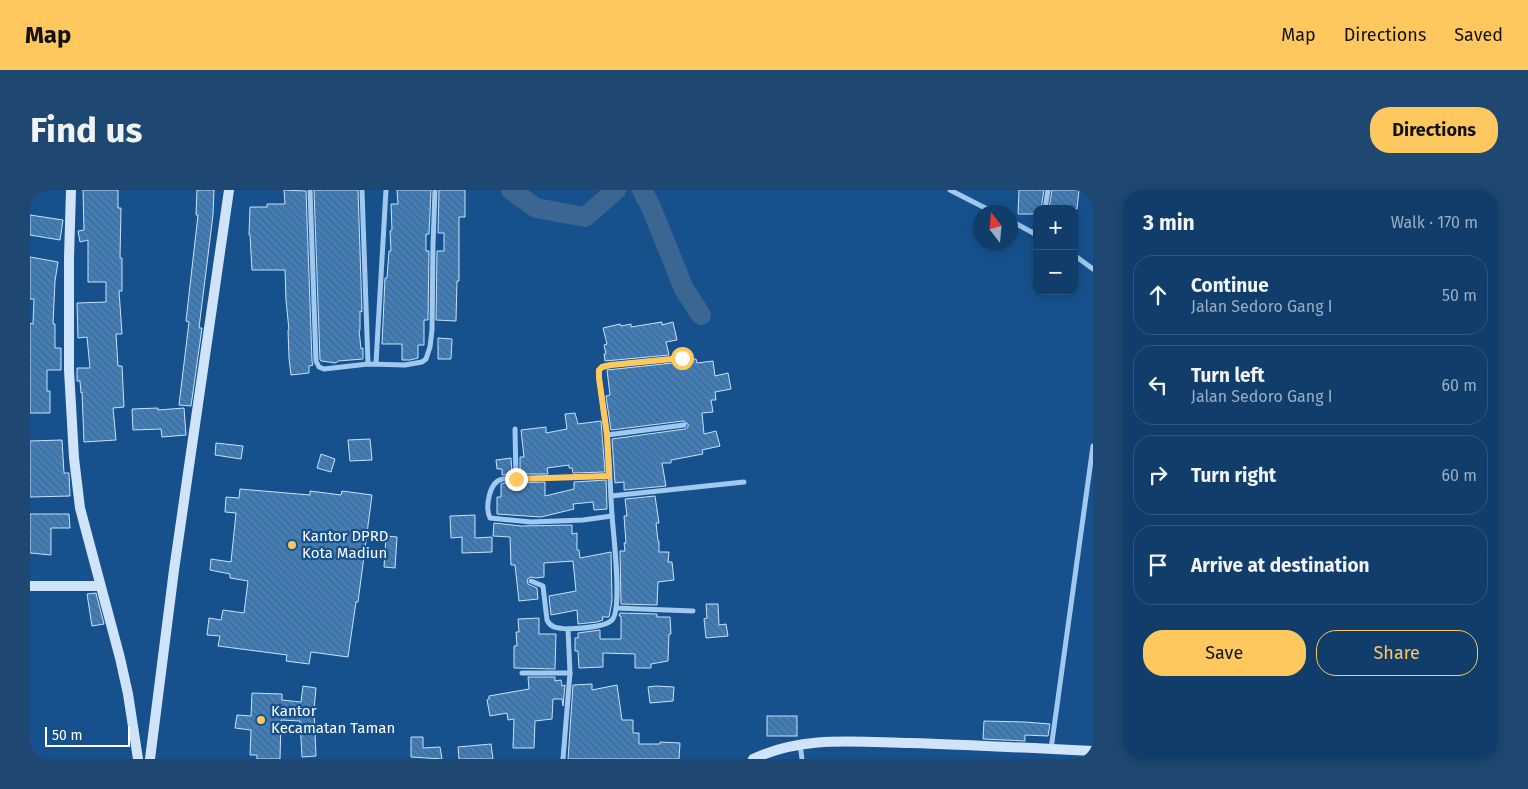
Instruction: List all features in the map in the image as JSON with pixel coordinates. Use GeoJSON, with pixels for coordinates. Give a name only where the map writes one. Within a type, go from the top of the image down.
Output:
{"type":"FeatureCollection","features":[{"type":"Feature","properties":{"kind":"street"},"geometry":{"type":"LineString","coordinates":[[71,190],[69,370],[74,458],[80,508],[120,658],[138,759]]}},
{"type":"Feature","properties":{"kind":"street"},"geometry":{"type":"LineString","coordinates":[[150,759],[175,560],[229,190]]}},
{"type":"Feature","properties":{"kind":"street"},"geometry":{"type":"LineString","coordinates":[[310,190],[316,362],[319,367],[324,369],[376,363],[404,365],[422,362],[426,359],[429,354],[432,330],[435,190]]}},
{"type":"Feature","properties":{"kind":"street"},"geometry":{"type":"LineString","coordinates":[[362,190],[368,364]]}},
{"type":"Feature","properties":{"kind":"street"},"geometry":{"type":"LineString","coordinates":[[376,363],[386,190]]}},
{"type":"Feature","properties":{"kind":"street"},"geometry":{"type":"LineString","coordinates":[[950,190],[979,205]]}},
{"type":"Feature","properties":{"kind":"street"},"geometry":{"type":"LineString","coordinates":[[1046,205],[1048,190]]}},
{"type":"Feature","properties":{"kind":"street"},"geometry":{"type":"LineString","coordinates":[[1018,225],[1033,233]]}},
{"type":"Feature","properties":{"kind":"street"},"geometry":{"type":"LineString","coordinates":[[1078,258],[1093,269]]}},
{"type":"Feature","properties":{"kind":"street"},"geometry":{"type":"LineString","coordinates":[[531,581],[543,586],[547,620],[549,624],[556,628],[568,629],[600,626],[614,618],[617,586],[607,435],[599,370],[602,367],[682,358]]}},
{"type":"Feature","properties":{"kind":"street"},"geometry":{"type":"LineString","coordinates":[[607,435],[684,425]]}},
{"type":"Feature","properties":{"kind":"street"},"geometry":{"type":"LineString","coordinates":[[515,429],[516,479]]}},
{"type":"Feature","properties":{"kind":"street"},"geometry":{"type":"LineString","coordinates":[[1051,749],[1093,446]]}},
{"type":"Feature","properties":{"kind":"street"},"geometry":{"type":"LineString","coordinates":[[609,476],[503,479],[492,488],[487,510],[490,518],[531,522],[583,520],[612,516]]}},
{"type":"Feature","properties":{"kind":"street"},"geometry":{"type":"LineString","coordinates":[[611,496],[744,482]]}},
{"type":"Feature","properties":{"kind":"street"},"geometry":{"type":"LineString","coordinates":[[30,586],[100,586]]}},
{"type":"Feature","properties":{"kind":"street"},"geometry":{"type":"LineString","coordinates":[[616,608],[693,611]]}},
{"type":"Feature","properties":{"kind":"street"},"geometry":{"type":"LineString","coordinates":[[563,759],[570,673],[568,629]]}},
{"type":"Feature","properties":{"kind":"street"},"geometry":{"type":"LineString","coordinates":[[522,673],[570,673]]}},
{"type":"Feature","properties":{"kind":"street"},"geometry":{"type":"LineString","coordinates":[[135,736],[150,759]]}},
{"type":"Feature","properties":{"kind":"street"},"geometry":{"type":"LineString","coordinates":[[753,759],[779,748],[822,741],[1093,751]]}},
{"type":"Feature","properties":{"kind":"street"},"geometry":{"type":"LineString","coordinates":[[800,744],[802,759]]}},
{"type":"Feature","properties":{"kind":"building"},"geometry":{"type":"Polygon","coordinates":[[[83,190],[118,190],[118,208],[121,208],[120,258],[122,258],[122,291],[119,291],[122,334],[116,334],[118,366],[122,366],[124,407],[113,408],[116,440],[84,442],[82,392],[80,381],[77,381],[77,368],[90,368],[87,337],[78,338],[77,303],[106,302],[106,282],[88,282],[88,240],[80,242],[78,231],[84,230],[83,190]]]}},
{"type":"Feature","properties":{"kind":"building"},"geometry":{"type":"Polygon","coordinates":[[[197,190],[214,190],[213,215],[199,328],[202,328],[191,406],[179,405],[189,322],[186,321],[198,215],[196,215],[197,190]]]}},
{"type":"Feature","properties":{"kind":"building"},"geometry":{"type":"Polygon","coordinates":[[[284,190],[306,191],[313,365],[309,366],[309,373],[291,375],[285,270],[252,270],[249,235],[250,207],[267,207],[267,204],[285,204],[284,190]]]}},
{"type":"Feature","properties":{"kind":"building"},"geometry":{"type":"Polygon","coordinates":[[[314,190],[358,190],[362,312],[360,311],[359,330],[361,349],[363,348],[363,359],[338,361],[336,363],[320,360],[314,190]]]}},
{"type":"Feature","properties":{"kind":"building"},"geometry":{"type":"Polygon","coordinates":[[[397,190],[431,190],[429,234],[426,234],[426,251],[429,251],[428,320],[424,320],[424,345],[418,345],[418,358],[410,360],[402,360],[402,344],[382,344],[385,278],[387,278],[389,251],[391,251],[391,204],[398,204],[397,190]]]}},
{"type":"Feature","properties":{"kind":"building"},"geometry":{"type":"Polygon","coordinates":[[[439,190],[465,190],[465,217],[459,217],[459,281],[457,281],[456,321],[436,320],[437,251],[444,251],[444,233],[438,233],[439,190]]]}},
{"type":"Feature","properties":{"kind":"building"},"geometry":{"type":"Polygon","coordinates":[[[1019,190],[1044,190],[1042,205],[1033,205],[1033,214],[1018,214],[1019,190]]]}},
{"type":"Feature","properties":{"kind":"building"},"geometry":{"type":"Polygon","coordinates":[[[1052,190],[1079,190],[1077,205],[1050,205],[1052,190]]]}},
{"type":"Feature","properties":{"kind":"building"},"geometry":{"type":"Polygon","coordinates":[[[30,215],[63,220],[60,240],[30,235],[30,215]]]}},
{"type":"Feature","properties":{"kind":"building"},"geometry":{"type":"Polygon","coordinates":[[[30,257],[58,262],[53,324],[55,324],[55,348],[61,348],[61,370],[47,370],[47,391],[50,391],[50,413],[30,413],[30,323],[33,324],[34,299],[30,299],[30,257]]]}},
{"type":"Feature","properties":{"kind":"building"},"geometry":{"type":"Polygon","coordinates":[[[662,322],[662,325],[673,322],[677,340],[666,342],[669,355],[605,361],[604,345],[607,344],[603,328],[620,324],[621,326],[631,324],[631,327],[662,322]]]}},
{"type":"Feature","properties":{"kind":"building"},"geometry":{"type":"Polygon","coordinates":[[[438,338],[452,339],[451,359],[438,359],[438,338]]]}},
{"type":"Feature","properties":{"kind":"building"},"geometry":{"type":"Polygon","coordinates":[[[696,359],[697,363],[713,361],[715,376],[728,373],[731,389],[715,392],[716,400],[711,400],[713,412],[702,413],[704,434],[716,431],[720,446],[702,450],[703,454],[671,460],[671,463],[662,463],[666,486],[624,490],[624,482],[615,483],[612,439],[685,429],[688,427],[688,424],[683,421],[611,430],[606,396],[610,395],[607,370],[696,359]]]}},
{"type":"Feature","properties":{"kind":"building"},"geometry":{"type":"Polygon","coordinates":[[[158,408],[158,410],[184,408],[186,435],[162,437],[161,429],[133,430],[132,409],[158,408]]]}},
{"type":"Feature","properties":{"kind":"building"},"geometry":{"type":"Polygon","coordinates":[[[575,413],[578,424],[601,421],[605,472],[573,473],[569,465],[547,468],[548,474],[520,474],[520,457],[524,457],[521,430],[546,427],[546,433],[567,429],[565,414],[575,413]]]}},
{"type":"Feature","properties":{"kind":"building"},"geometry":{"type":"Polygon","coordinates":[[[370,439],[372,460],[350,461],[348,440],[370,439]]]}},
{"type":"Feature","properties":{"kind":"building"},"geometry":{"type":"Polygon","coordinates":[[[62,440],[64,473],[69,473],[70,496],[30,497],[30,441],[62,440]]]}},
{"type":"Feature","properties":{"kind":"building"},"geometry":{"type":"Polygon","coordinates":[[[216,443],[243,446],[241,459],[215,455],[216,443]]]}},
{"type":"Feature","properties":{"kind":"building"},"geometry":{"type":"Polygon","coordinates":[[[321,454],[335,459],[331,472],[317,468],[321,454]]]}},
{"type":"Feature","properties":{"kind":"building"},"geometry":{"type":"Polygon","coordinates":[[[511,458],[512,474],[502,475],[502,469],[497,469],[496,460],[511,458]]]}},
{"type":"Feature","properties":{"kind":"building"},"geometry":{"type":"Polygon","coordinates":[[[606,480],[607,509],[594,510],[593,502],[573,504],[574,509],[541,517],[497,514],[497,497],[501,497],[501,484],[504,483],[545,482],[545,496],[574,489],[574,482],[606,480]]]}},
{"type":"Feature","properties":{"kind":"building"},"geometry":{"type":"Polygon","coordinates":[[[240,489],[310,495],[310,491],[341,495],[342,491],[372,495],[358,602],[356,602],[348,657],[311,652],[309,664],[286,661],[287,655],[218,646],[220,636],[207,635],[209,618],[221,620],[223,610],[244,613],[248,581],[230,578],[230,574],[210,570],[211,559],[231,562],[236,513],[225,512],[226,497],[239,498],[240,489]]]}},
{"type":"Feature","properties":{"kind":"building"},"geometry":{"type":"Polygon","coordinates":[[[655,496],[659,523],[656,523],[659,552],[669,552],[668,562],[672,562],[674,580],[658,582],[657,605],[621,604],[620,551],[625,551],[624,543],[626,543],[624,516],[627,516],[625,499],[655,496]]]}},
{"type":"Feature","properties":{"kind":"building"},"geometry":{"type":"Polygon","coordinates":[[[30,514],[69,514],[70,528],[51,528],[51,555],[30,553],[30,514]]]}},
{"type":"Feature","properties":{"kind":"building"},"geometry":{"type":"Polygon","coordinates":[[[475,515],[475,538],[492,537],[492,552],[462,553],[462,537],[451,538],[450,516],[475,515]]]}},
{"type":"Feature","properties":{"kind":"building"},"geometry":{"type":"Polygon","coordinates":[[[494,523],[521,526],[572,525],[572,534],[577,533],[577,550],[579,550],[580,558],[611,552],[612,601],[609,617],[602,617],[603,620],[597,622],[578,624],[577,610],[551,615],[549,596],[576,591],[573,561],[544,563],[544,577],[530,577],[527,580],[528,584],[537,588],[538,599],[519,601],[515,565],[511,565],[510,537],[493,536],[494,523]]]}},
{"type":"Feature","properties":{"kind":"building"},"geometry":{"type":"Polygon","coordinates":[[[386,536],[397,537],[395,568],[384,567],[386,536]]]}},
{"type":"Feature","properties":{"kind":"building"},"geometry":{"type":"Polygon","coordinates":[[[96,593],[104,624],[92,626],[87,594],[96,593]]]}},
{"type":"Feature","properties":{"kind":"building"},"geometry":{"type":"Polygon","coordinates":[[[706,604],[718,604],[719,625],[726,624],[728,636],[706,638],[704,619],[707,618],[706,604]]]}},
{"type":"Feature","properties":{"kind":"building"},"geometry":{"type":"Polygon","coordinates":[[[620,613],[657,614],[657,617],[670,617],[671,634],[669,634],[668,661],[651,664],[651,668],[635,668],[635,654],[603,653],[603,667],[579,668],[578,651],[575,651],[575,638],[578,638],[578,633],[600,630],[600,639],[621,639],[620,613]]]}},
{"type":"Feature","properties":{"kind":"building"},"geometry":{"type":"Polygon","coordinates":[[[539,618],[539,634],[556,634],[555,669],[514,668],[514,646],[517,646],[516,632],[519,632],[518,619],[539,618]]]}},
{"type":"Feature","properties":{"kind":"building"},"geometry":{"type":"Polygon","coordinates":[[[528,677],[555,677],[555,681],[561,680],[562,686],[565,685],[563,706],[562,699],[553,699],[552,719],[535,721],[534,748],[513,748],[514,719],[508,720],[507,713],[490,716],[487,700],[489,696],[529,689],[528,677]]]}},
{"type":"Feature","properties":{"kind":"building"},"geometry":{"type":"Polygon","coordinates":[[[592,684],[592,690],[617,685],[622,720],[633,720],[633,733],[639,733],[639,744],[680,743],[679,759],[568,759],[573,685],[592,684]]]}},
{"type":"Feature","properties":{"kind":"building"},"geometry":{"type":"Polygon","coordinates":[[[303,686],[316,688],[314,710],[316,756],[302,757],[300,721],[281,720],[280,759],[257,759],[257,755],[250,755],[251,730],[235,728],[237,715],[251,716],[252,693],[282,694],[282,700],[301,702],[303,686]]]}},
{"type":"Feature","properties":{"kind":"building"},"geometry":{"type":"Polygon","coordinates":[[[648,687],[674,687],[673,701],[650,703],[648,687]]]}},
{"type":"Feature","properties":{"kind":"building"},"geometry":{"type":"Polygon","coordinates":[[[767,716],[797,716],[797,736],[767,736],[767,716]]]}},
{"type":"Feature","properties":{"kind":"building"},"geometry":{"type":"Polygon","coordinates":[[[984,721],[1050,724],[1048,736],[1025,735],[1025,741],[983,739],[984,721]]]}},
{"type":"Feature","properties":{"kind":"building"},"geometry":{"type":"Polygon","coordinates":[[[411,737],[423,737],[423,748],[440,747],[442,759],[411,757],[411,737]]]}},
{"type":"Feature","properties":{"kind":"building"},"geometry":{"type":"Polygon","coordinates":[[[491,744],[493,759],[459,759],[458,747],[491,744]]]}},
{"type":"Feature","properties":{"kind":"waterway"},"geometry":{"type":"LineString","coordinates":[[511,190],[536,208],[585,217],[616,190]]}},
{"type":"Feature","properties":{"kind":"waterway"},"geometry":{"type":"LineString","coordinates":[[642,190],[651,207],[684,289],[701,315]]}},
{"type":"Feature","properties":{"kind":"place","name":"Kantor DPRD Kota Madiun"},"geometry":{"type":"Point","coordinates":[292,545]}},
{"type":"Feature","properties":{"kind":"place","name":"Kantor Kecamatan Taman"},"geometry":{"type":"Point","coordinates":[261,720]}},
{"type":"Feature","properties":{"kind":"route"},"geometry":{"type":"LineString","coordinates":[[516,479],[609,476],[607,435],[599,370],[604,366],[682,358]]}}]}
